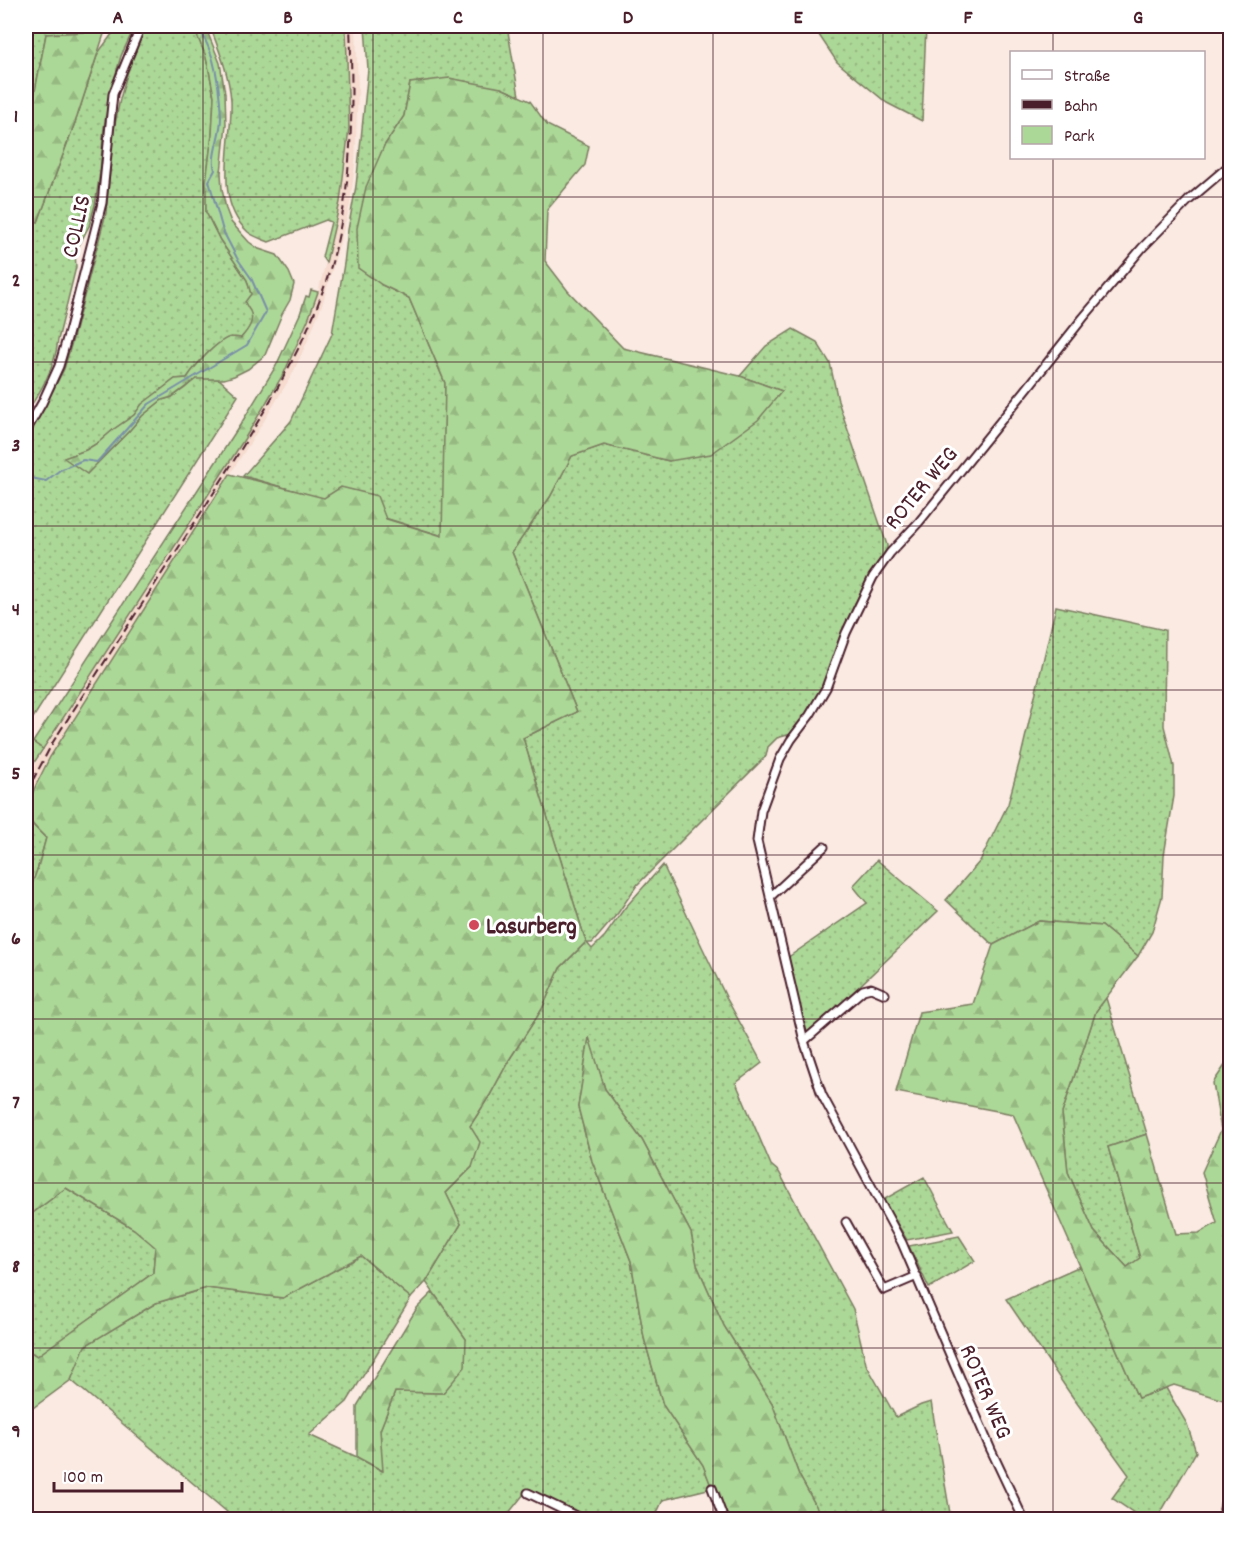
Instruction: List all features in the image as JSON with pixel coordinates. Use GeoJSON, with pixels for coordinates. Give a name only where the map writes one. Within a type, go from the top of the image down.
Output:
{"type":"FeatureCollection","features":[{"type":"Feature","properties":{"kind":"main road"},"geometry":{"type":"LineString","coordinates":[[1224,1520],[1230,1489]]}},
{"type":"Feature","properties":{"kind":"street","name":"COLLIS"},"geometry":{"type":"LineString","coordinates":[[26,430],[42,403],[59,366],[70,328],[102,203],[113,94],[141,26]]}},
{"type":"Feature","properties":{"kind":"street","name":"ROTER WEG"},"geometry":{"type":"LineString","coordinates":[[1024,1520],[991,1450],[902,1243],[822,1095],[804,1041],[757,841],[761,811],[780,759],[826,688],[846,633],[873,578],[890,553],[919,522],[1142,248],[1190,200],[1230,165]]}},
{"type":"Feature","properties":{"kind":"street"},"geometry":{"type":"LineString","coordinates":[[770,897],[824,847]]}},
{"type":"Feature","properties":{"kind":"street"},"geometry":{"type":"LineString","coordinates":[[804,1041],[863,990],[871,988],[885,994]]}},
{"type":"Feature","properties":{"kind":"street"},"geometry":{"type":"LineString","coordinates":[[846,1222],[884,1290],[916,1276]]}},
{"type":"Feature","properties":{"kind":"street"},"geometry":{"type":"LineString","coordinates":[[712,1488],[724,1520]]}},
{"type":"Feature","properties":{"kind":"street"},"geometry":{"type":"LineString","coordinates":[[528,1493],[584,1520]]}},
{"type":"Feature","properties":{"kind":"shaded area"},"geometry":{"type":"Polygon","coordinates":[[[346,26],[356,26],[358,89],[355,164],[350,205],[344,228],[323,302],[308,340],[292,375],[264,421],[50,757],[26,810],[26,779],[245,438],[284,373],[308,320],[330,246],[346,163],[349,128],[346,26]]]}},
{"type":"Feature","properties":{"kind":"green space"},"geometry":{"type":"Polygon","coordinates":[[[26,26],[108,26],[105,31],[46,34],[26,138],[26,26]]]}},
{"type":"Feature","properties":{"kind":"green space"},"geometry":{"type":"Polygon","coordinates":[[[118,26],[135,26],[121,56],[110,94],[95,205],[89,226],[75,253],[76,267],[51,370],[26,413],[26,217],[38,222],[98,53],[118,26]]]}},
{"type":"Feature","properties":{"kind":"green space"},"geometry":{"type":"Polygon","coordinates":[[[146,26],[193,26],[205,54],[214,97],[206,182],[206,212],[220,240],[247,280],[251,294],[252,322],[241,338],[225,340],[212,349],[187,378],[175,379],[99,442],[65,458],[87,473],[142,416],[162,400],[172,397],[185,388],[196,378],[219,379],[238,396],[26,729],[26,487],[28,484],[26,482],[26,436],[64,369],[72,342],[106,213],[114,129],[120,99],[128,71],[146,26]]]}},
{"type":"Feature","properties":{"kind":"green space"},"geometry":{"type":"Polygon","coordinates":[[[193,26],[205,26],[220,63],[225,93],[226,124],[221,173],[222,189],[231,222],[249,242],[259,249],[277,255],[294,284],[290,300],[265,355],[248,369],[234,376],[224,379],[196,379],[172,397],[162,400],[142,416],[87,474],[64,458],[86,450],[99,442],[134,415],[142,404],[175,379],[187,378],[213,348],[231,337],[241,338],[251,322],[250,311],[245,302],[251,294],[247,280],[220,240],[206,212],[206,182],[214,96],[205,54],[193,26]]]}},
{"type":"Feature","properties":{"kind":"green space"},"geometry":{"type":"Polygon","coordinates":[[[210,26],[346,26],[349,128],[340,202],[326,263],[322,257],[331,222],[326,220],[269,242],[250,234],[237,219],[230,204],[227,187],[231,116],[230,90],[210,26]]]}},
{"type":"Feature","properties":{"kind":"green space"},"geometry":{"type":"Polygon","coordinates":[[[365,26],[507,26],[519,96],[501,88],[410,83],[404,116],[384,146],[382,285],[409,298],[445,383],[443,536],[243,476],[291,421],[332,334],[356,186],[368,69],[365,26]]]}},
{"type":"Feature","properties":{"kind":"green space"},"geometry":{"type":"Polygon","coordinates":[[[813,26],[926,26],[922,121],[887,103],[837,62],[813,26]]]}},
{"type":"Feature","properties":{"kind":"green space"},"geometry":{"type":"Polygon","coordinates":[[[105,31],[77,117],[38,222],[26,217],[26,138],[46,34],[105,31]]]}},
{"type":"Feature","properties":{"kind":"green space"},"geometry":{"type":"Polygon","coordinates":[[[449,78],[501,88],[530,101],[547,125],[589,146],[585,165],[547,210],[545,261],[568,291],[623,348],[740,376],[782,391],[758,420],[711,454],[669,461],[604,445],[572,456],[550,497],[512,552],[577,712],[523,738],[586,942],[560,968],[542,1009],[470,1126],[480,1142],[472,1167],[446,1193],[461,1224],[426,1282],[411,1298],[361,1256],[283,1298],[207,1288],[156,1303],[85,1346],[71,1380],[26,1413],[26,1349],[37,1356],[153,1273],[155,1247],[134,1229],[66,1188],[26,1218],[26,902],[46,838],[31,822],[26,810],[50,757],[230,474],[324,498],[341,487],[377,496],[386,519],[442,536],[445,383],[409,298],[382,285],[358,268],[357,228],[366,187],[384,146],[404,116],[410,83],[449,78]]]}},
{"type":"Feature","properties":{"kind":"green space"},"geometry":{"type":"Polygon","coordinates":[[[311,290],[318,292],[284,373],[245,438],[43,749],[33,742],[242,422],[276,366],[306,296],[309,297],[311,290]]]}},
{"type":"Feature","properties":{"kind":"green space"},"geometry":{"type":"Polygon","coordinates":[[[793,329],[817,342],[830,363],[838,401],[887,545],[887,552],[860,593],[823,688],[800,725],[791,734],[777,738],[768,747],[766,756],[637,885],[618,913],[594,941],[587,943],[592,949],[605,936],[624,909],[663,865],[727,999],[762,1063],[736,1083],[771,1165],[779,1172],[853,1309],[866,1364],[896,1417],[931,1402],[951,1519],[889,1519],[885,1509],[860,1519],[823,1519],[799,1475],[772,1403],[724,1326],[697,1265],[691,1233],[642,1140],[605,1089],[589,1039],[578,1107],[592,1161],[631,1261],[644,1338],[663,1405],[703,1465],[712,1488],[663,1500],[654,1519],[591,1519],[528,1489],[504,1519],[227,1519],[227,1512],[71,1380],[84,1346],[156,1303],[207,1288],[283,1298],[361,1256],[411,1298],[347,1402],[309,1435],[382,1471],[380,1430],[395,1392],[443,1393],[466,1339],[426,1282],[461,1224],[446,1193],[472,1167],[470,1126],[542,1009],[560,968],[586,942],[523,738],[577,712],[512,552],[550,497],[572,456],[604,445],[669,461],[782,391],[740,376],[766,346],[793,329]]]}},
{"type":"Feature","properties":{"kind":"green space"},"geometry":{"type":"Polygon","coordinates":[[[1056,606],[1165,630],[1164,726],[1174,766],[1174,796],[1164,855],[1162,897],[1152,932],[1138,956],[1102,926],[1039,921],[993,945],[946,900],[980,861],[1008,804],[1056,606]]]}},
{"type":"Feature","properties":{"kind":"green space"},"geometry":{"type":"Polygon","coordinates":[[[33,742],[43,749],[26,775],[26,745],[33,742]]]}},
{"type":"Feature","properties":{"kind":"green space"},"geometry":{"type":"Polygon","coordinates":[[[26,813],[30,822],[46,838],[26,902],[26,813]]]}},
{"type":"Feature","properties":{"kind":"green space"},"geometry":{"type":"Polygon","coordinates":[[[877,860],[938,911],[807,1036],[787,958],[867,903],[853,886],[877,860]]]}},
{"type":"Feature","properties":{"kind":"green space"},"geometry":{"type":"Polygon","coordinates":[[[1039,921],[1102,926],[1138,956],[1096,1011],[1062,1113],[1068,1172],[1094,1231],[1127,1267],[1140,1258],[1108,1147],[1147,1134],[1176,1234],[1199,1233],[1217,1223],[1202,1172],[1221,1130],[1213,1083],[1230,1058],[1230,1402],[1174,1385],[1138,1398],[1013,1114],[896,1092],[919,1012],[973,1004],[993,945],[1039,921]]]}},
{"type":"Feature","properties":{"kind":"green space"},"geometry":{"type":"Polygon","coordinates":[[[1106,998],[1147,1134],[1108,1147],[1140,1258],[1127,1267],[1094,1231],[1068,1172],[1062,1113],[1096,1011],[1106,998]]]}},
{"type":"Feature","properties":{"kind":"green space"},"geometry":{"type":"Polygon","coordinates":[[[589,1037],[605,1089],[642,1140],[691,1233],[697,1265],[724,1326],[772,1403],[799,1475],[823,1519],[724,1519],[703,1465],[663,1405],[644,1338],[631,1261],[592,1161],[578,1107],[589,1037]]]}},
{"type":"Feature","properties":{"kind":"green space"},"geometry":{"type":"Polygon","coordinates":[[[924,1177],[953,1231],[907,1240],[883,1200],[924,1177]]]}},
{"type":"Feature","properties":{"kind":"green space"},"geometry":{"type":"Polygon","coordinates":[[[66,1188],[134,1229],[155,1246],[153,1273],[37,1357],[26,1349],[26,1218],[66,1188]]]}},
{"type":"Feature","properties":{"kind":"green space"},"geometry":{"type":"Polygon","coordinates":[[[959,1236],[975,1261],[929,1288],[909,1246],[959,1236]]]}},
{"type":"Feature","properties":{"kind":"green space"},"geometry":{"type":"Polygon","coordinates":[[[1080,1266],[1138,1398],[1166,1388],[1187,1424],[1196,1452],[1157,1519],[1143,1519],[1112,1498],[1129,1475],[1006,1299],[1080,1266]]]}},
{"type":"Feature","properties":{"kind":"green space"},"geometry":{"type":"Polygon","coordinates":[[[433,1292],[466,1339],[465,1367],[443,1393],[395,1392],[380,1430],[383,1471],[357,1457],[357,1406],[417,1308],[433,1292]]]}},
{"type":"Feature","properties":{"kind":"waterway"},"geometry":{"type":"LineString","coordinates":[[26,477],[46,481],[60,470],[83,460],[97,462],[149,404],[247,345],[266,312],[251,278],[223,231],[209,181],[215,170],[214,158],[221,123],[221,109],[213,60],[199,26]]}},
{"type":"Feature","properties":{"kind":"railway"},"geometry":{"type":"LineString","coordinates":[[26,793],[53,742],[250,435],[285,375],[314,313],[336,247],[346,192],[351,109],[350,26]]}},
{"type":"Feature","properties":{"kind":"place","name":"Lasurberg"},"geometry":{"type":"Point","coordinates":[474,925]}}]}
